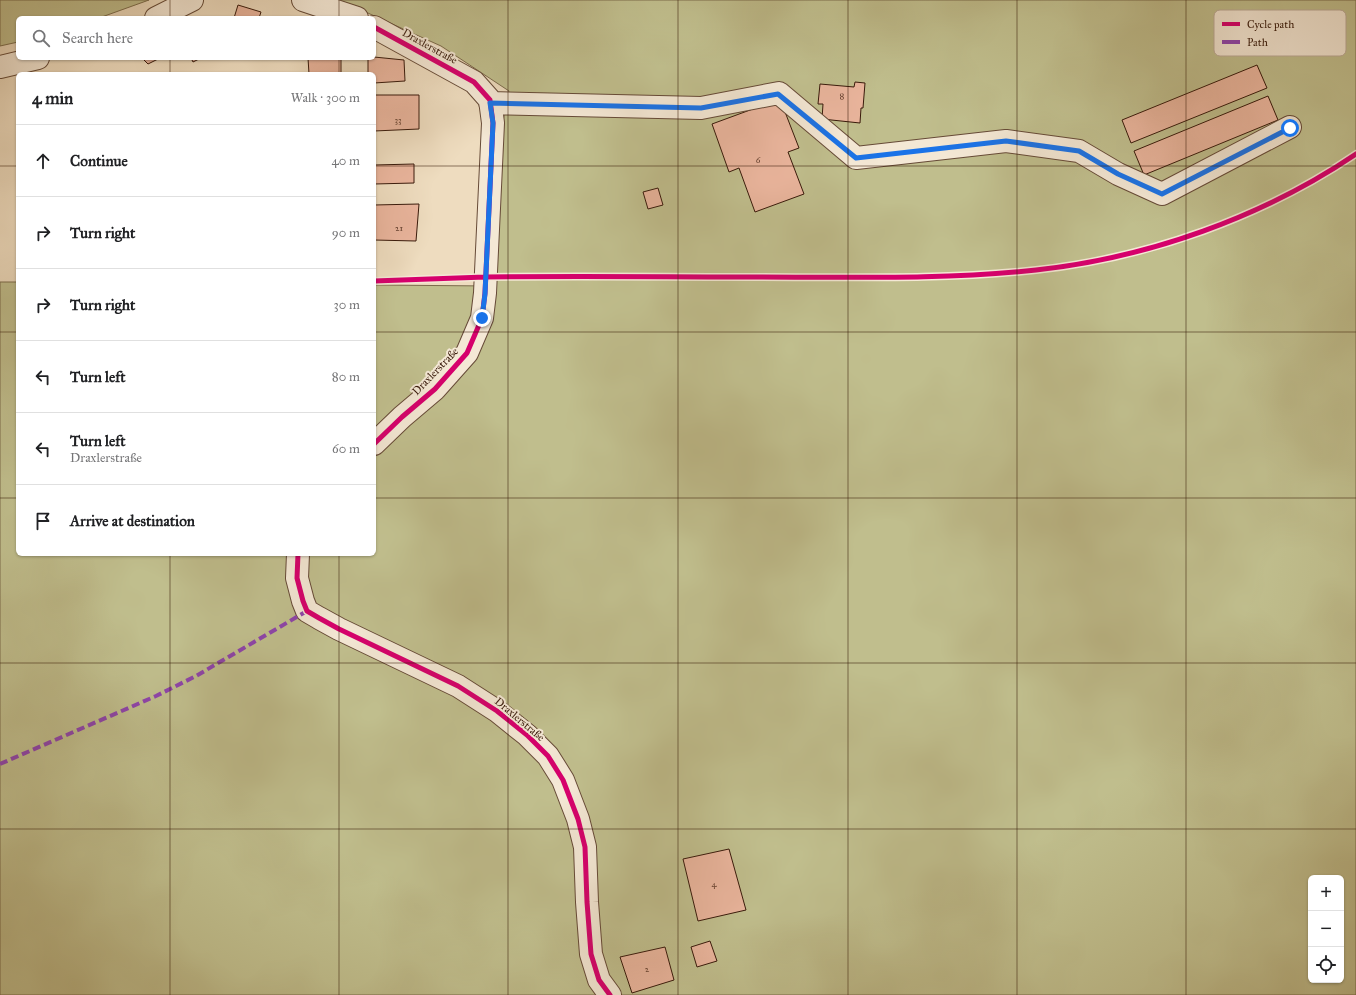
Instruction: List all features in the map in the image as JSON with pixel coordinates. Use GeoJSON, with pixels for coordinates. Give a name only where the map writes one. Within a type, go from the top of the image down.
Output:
{"type":"FeatureCollection","features":[{"type":"Feature","properties":{"kind":"street"},"geometry":{"type":"LineString","coordinates":[[160,16],[192,0]]}},
{"type":"Feature","properties":{"kind":"street"},"geometry":{"type":"LineString","coordinates":[[303,0],[351,16]]}},
{"type":"Feature","properties":{"kind":"street","name":"Draxlerstraße"},"geometry":{"type":"LineString","coordinates":[[376,28],[471,80],[490,100],[493,123],[485,294],[482,318],[467,353],[435,389],[402,417],[376,442]]}},
{"type":"Feature","properties":{"kind":"street"},"geometry":{"type":"LineString","coordinates":[[0,67],[30,60]]}},
{"type":"Feature","properties":{"kind":"street"},"geometry":{"type":"LineString","coordinates":[[490,103],[701,108],[778,94],[856,158],[1006,141],[1079,151],[1118,174],[1162,194],[1290,128]]}},
{"type":"Feature","properties":{"kind":"street","name":"Draxlerstraße"},"geometry":{"type":"LineString","coordinates":[[298,556],[297,578],[302,601],[307,611],[339,629],[458,686],[497,711],[527,735],[548,756],[563,780],[578,819],[585,847],[591,954],[600,980],[610,995]]}},
{"type":"Feature","properties":{"kind":"shaded area"},"geometry":{"type":"Polygon","coordinates":[[[0,0],[149,0],[105,16],[16,16],[16,42],[0,46],[0,0]]]}},
{"type":"Feature","properties":{"kind":"shaded area"},"geometry":{"type":"Polygon","coordinates":[[[335,0],[1356,0],[1356,995],[0,995],[0,282],[16,282],[16,556],[376,556],[376,285],[491,286],[499,141],[509,91],[441,46],[376,16],[335,0]]]}},
{"type":"Feature","properties":{"kind":"building"},"geometry":{"type":"Polygon","coordinates":[[[238,5],[261,12],[260,16],[235,16],[238,5]]]}},
{"type":"Feature","properties":{"kind":"building"},"geometry":{"type":"Polygon","coordinates":[[[376,57],[404,60],[405,81],[376,83],[376,72],[368,72],[368,60],[376,60],[376,57]]]}},
{"type":"Feature","properties":{"kind":"building"},"geometry":{"type":"Polygon","coordinates":[[[144,60],[156,60],[148,64],[144,60]]]}},
{"type":"Feature","properties":{"kind":"building"},"geometry":{"type":"Polygon","coordinates":[[[308,60],[341,60],[341,72],[309,72],[308,60]]]}},
{"type":"Feature","properties":{"kind":"building"},"geometry":{"type":"Polygon","coordinates":[[[1257,65],[1267,88],[1131,143],[1122,120],[1257,65]]]}},
{"type":"Feature","properties":{"kind":"building"},"geometry":{"type":"Polygon","coordinates":[[[855,82],[865,83],[860,123],[822,119],[823,104],[818,104],[820,84],[854,87],[855,82]]]}},
{"type":"Feature","properties":{"kind":"building"},"geometry":{"type":"Polygon","coordinates":[[[376,95],[419,95],[419,129],[376,131],[376,95]]]}},
{"type":"Feature","properties":{"kind":"building"},"geometry":{"type":"Polygon","coordinates":[[[1268,96],[1278,120],[1144,175],[1134,151],[1268,96]]]}},
{"type":"Feature","properties":{"kind":"building"},"geometry":{"type":"Polygon","coordinates":[[[780,99],[799,148],[788,152],[804,194],[755,212],[739,168],[729,172],[712,124],[780,99]]]}},
{"type":"Feature","properties":{"kind":"building"},"geometry":{"type":"Polygon","coordinates":[[[414,164],[414,183],[376,184],[376,165],[414,164]]]}},
{"type":"Feature","properties":{"kind":"building"},"geometry":{"type":"Polygon","coordinates":[[[658,188],[663,205],[648,209],[643,192],[658,188]]]}},
{"type":"Feature","properties":{"kind":"building"},"geometry":{"type":"Polygon","coordinates":[[[419,204],[416,241],[376,240],[376,205],[419,204]]]}},
{"type":"Feature","properties":{"kind":"building"},"geometry":{"type":"Polygon","coordinates":[[[729,849],[746,910],[698,921],[683,859],[729,849]]]}},
{"type":"Feature","properties":{"kind":"building"},"geometry":{"type":"Polygon","coordinates":[[[710,941],[717,961],[697,967],[691,947],[710,941]]]}},
{"type":"Feature","properties":{"kind":"building"},"geometry":{"type":"Polygon","coordinates":[[[665,947],[674,980],[632,993],[620,957],[665,947]]]}},
{"type":"Feature","properties":{"kind":"marked path"},"geometry":{"type":"LineString","coordinates":[[0,764],[156,696],[196,676],[307,611]]}},
{"type":"Feature","properties":{"kind":"cycle path"},"geometry":{"type":"LineString","coordinates":[[376,28],[474,82],[490,100],[493,123],[485,293],[482,318],[467,353],[435,389],[402,417],[376,442]]}},
{"type":"Feature","properties":{"kind":"cycle path"},"geometry":{"type":"LineString","coordinates":[[376,281],[485,277],[932,277],[1036,270],[1120,256],[1162,245],[1203,231],[1283,197],[1320,177],[1356,154]]}},
{"type":"Feature","properties":{"kind":"cycle path"},"geometry":{"type":"LineString","coordinates":[[298,556],[297,578],[307,611],[339,629],[458,686],[497,711],[527,735],[548,756],[563,780],[578,819],[585,847],[591,954],[599,980],[610,995]]}},
{"type":"Feature","properties":{"kind":"route"},"geometry":{"type":"LineString","coordinates":[[482,318],[485,294],[493,123],[490,103],[701,108],[778,94],[856,158],[1006,141],[1079,151],[1118,174],[1162,194],[1290,128]]}}]}
